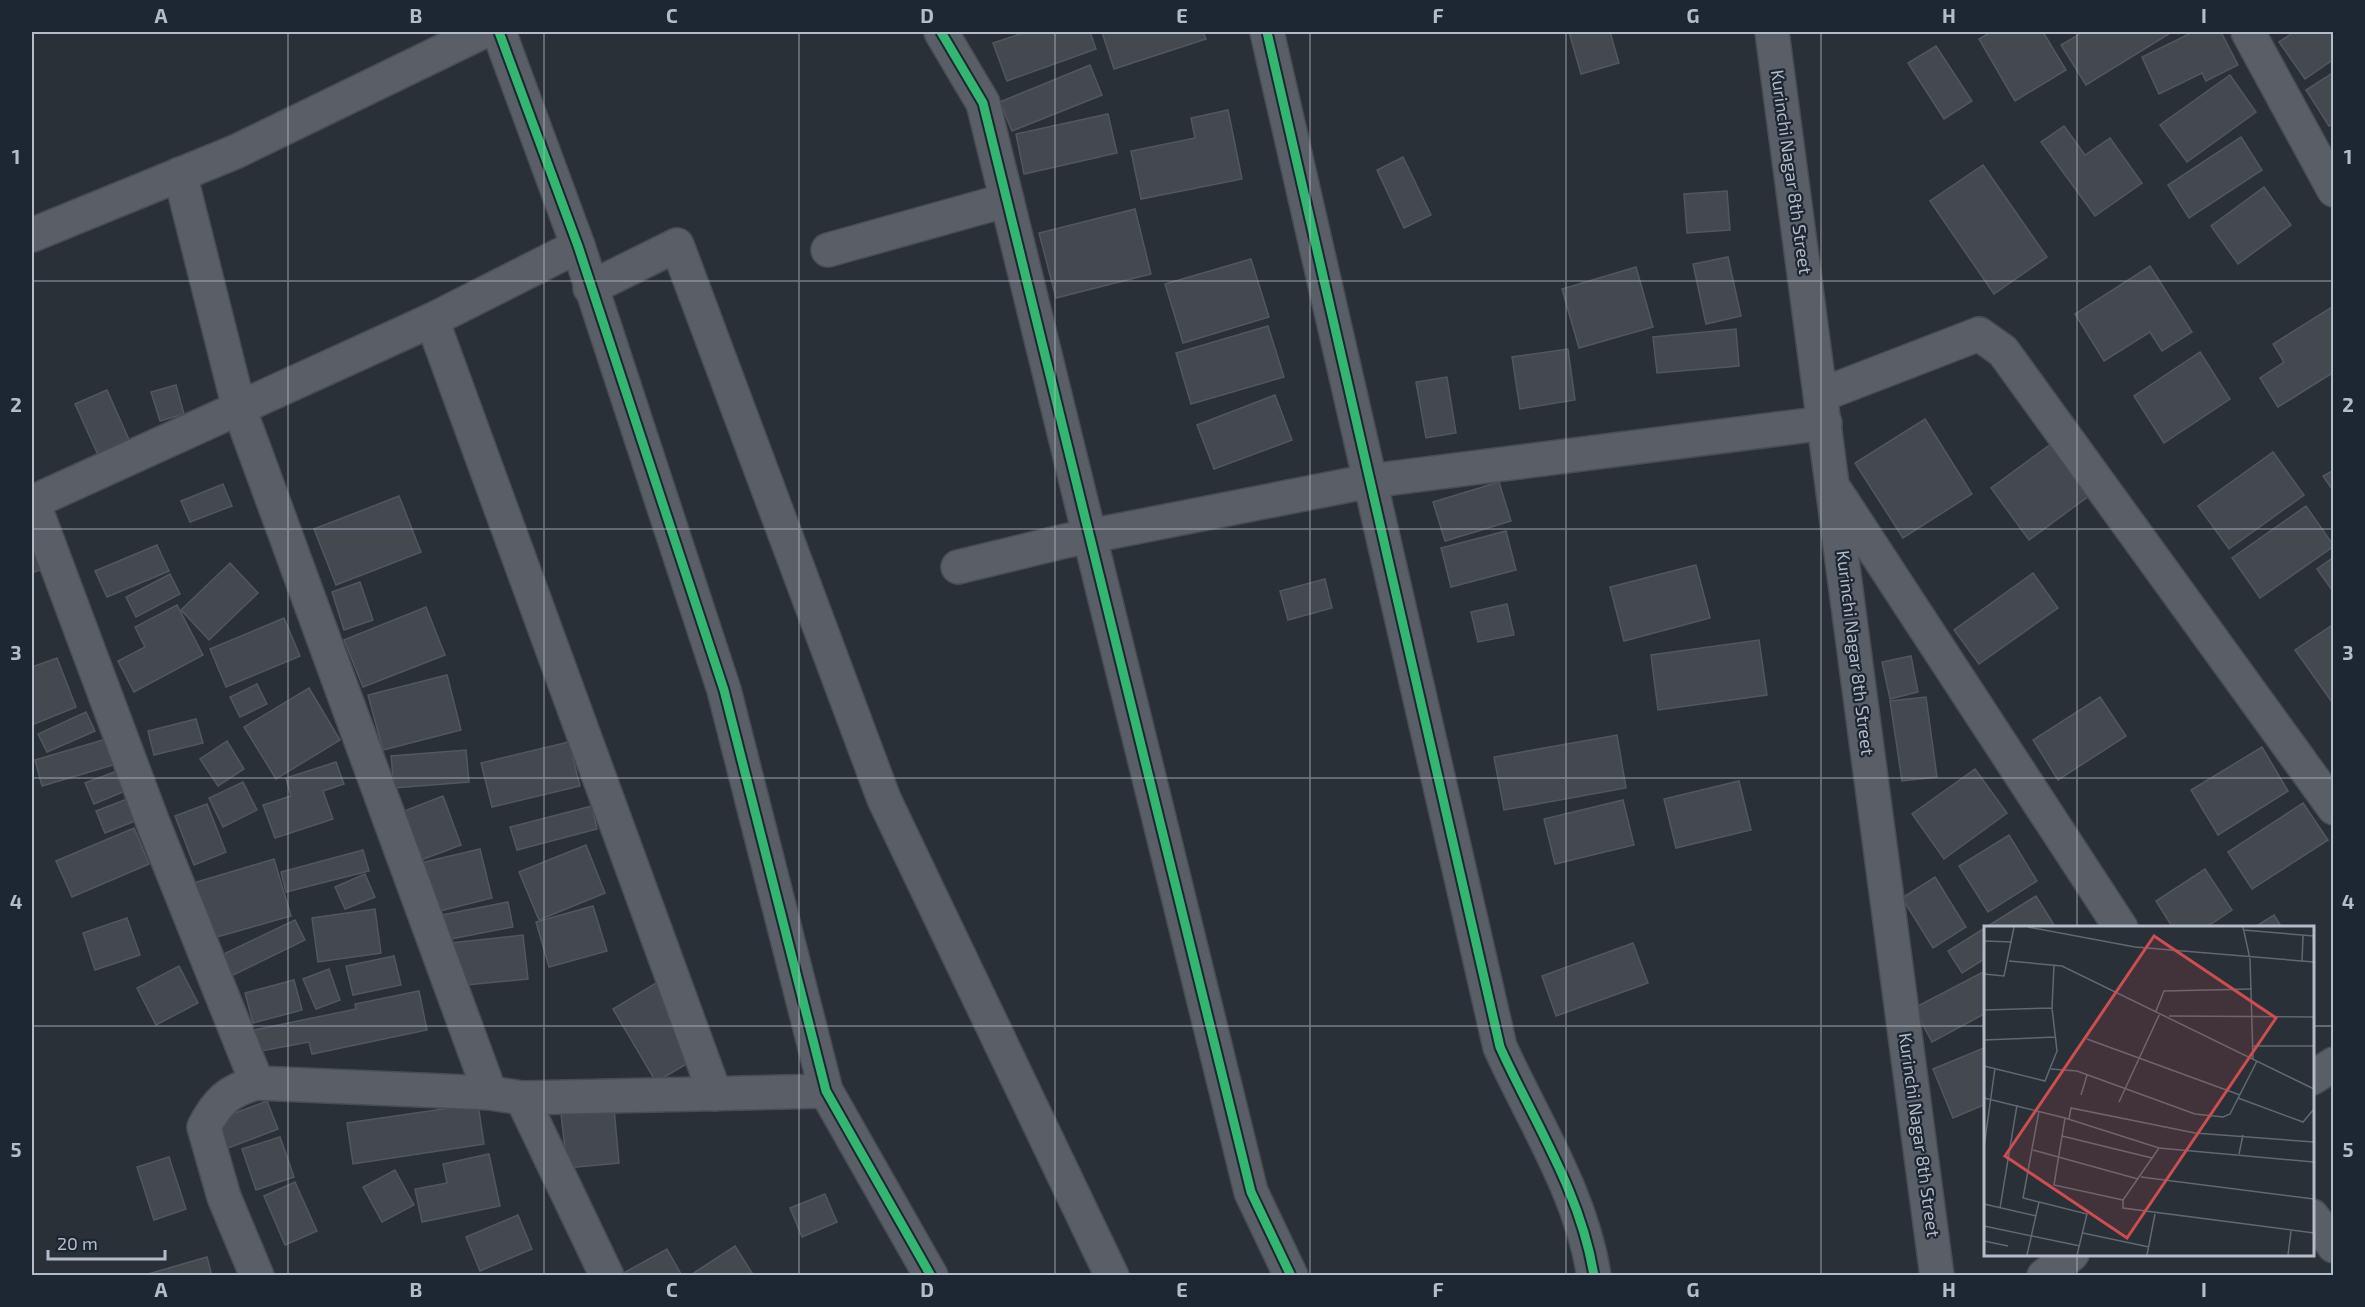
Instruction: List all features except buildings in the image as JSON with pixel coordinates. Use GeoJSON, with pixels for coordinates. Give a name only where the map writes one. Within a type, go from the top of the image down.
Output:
{"type":"FeatureCollection","features":[{"type":"Feature","properties":{"kind":"street"},"geometry":{"type":"LineString","coordinates":[[32,235],[235,152],[482,32]]}},
{"type":"Feature","properties":{"kind":"street"},"geometry":{"type":"LineString","coordinates":[[499,32],[578,246],[724,690],[826,1091],[931,1275]]}},
{"type":"Feature","properties":{"kind":"street"},"geometry":{"type":"LineString","coordinates":[[941,32],[983,103],[1251,1192],[1291,1275]]}},
{"type":"Feature","properties":{"kind":"street"},"geometry":{"type":"LineString","coordinates":[[1267,32],[1500,1047],[1552,1150],[1577,1212],[1594,1275]]}},
{"type":"Feature","properties":{"kind":"street","name":"Kurinchi Nagar 8th Street"},"geometry":{"type":"LineString","coordinates":[[1772,32],[1937,1275]]}},
{"type":"Feature","properties":{"kind":"street"},"geometry":{"type":"LineString","coordinates":[[2248,32],[2334,190]]}},
{"type":"Feature","properties":{"kind":"street"},"geometry":{"type":"LineString","coordinates":[[180,174],[239,408],[490,1093]]}},
{"type":"Feature","properties":{"kind":"street"},"geometry":{"type":"LineString","coordinates":[[828,250],[1007,200]]}},
{"type":"Feature","properties":{"kind":"street"},"geometry":{"type":"LineString","coordinates":[[590,288],[677,245],[884,799],[1112,1275]]}},
{"type":"Feature","properties":{"kind":"street"},"geometry":{"type":"LineString","coordinates":[[257,1083],[153,824],[33,502],[432,320],[578,246]]}},
{"type":"Feature","properties":{"kind":"street"},"geometry":{"type":"LineString","coordinates":[[432,320],[716,1094]]}},
{"type":"Feature","properties":{"kind":"street"},"geometry":{"type":"LineString","coordinates":[[1820,391],[1821,395],[1979,334],[2003,351],[2334,808]]}},
{"type":"Feature","properties":{"kind":"street"},"geometry":{"type":"LineString","coordinates":[[958,567],[1089,536],[1371,481],[1825,423]]}},
{"type":"Feature","properties":{"kind":"street"},"geometry":{"type":"LineString","coordinates":[[1833,486],[2120,926]]}},
{"type":"Feature","properties":{"kind":"street"},"geometry":{"type":"LineString","coordinates":[[2314,1077],[2334,1064]]}},
{"type":"Feature","properties":{"kind":"street"},"geometry":{"type":"LineString","coordinates":[[256,1275],[224,1197],[204,1127],[214,1108],[237,1088],[257,1083],[490,1093],[522,1098],[826,1091]]}},
{"type":"Feature","properties":{"kind":"street"},"geometry":{"type":"LineString","coordinates":[[522,1098],[607,1275]]}},
{"type":"Feature","properties":{"kind":"street"},"geometry":{"type":"LineString","coordinates":[[2314,1217],[2334,1246]]}},
{"type":"Feature","properties":{"kind":"street"},"geometry":{"type":"LineString","coordinates":[[2044,1275],[2069,1256]]}},
{"type":"Feature","properties":{"kind":"cycle path"},"geometry":{"type":"LineString","coordinates":[[499,32],[578,246],[724,690],[826,1091],[931,1276]]}},
{"type":"Feature","properties":{"kind":"cycle path"},"geometry":{"type":"LineString","coordinates":[[941,32],[983,103],[1251,1192],[1291,1276]]}},
{"type":"Feature","properties":{"kind":"cycle path"},"geometry":{"type":"LineString","coordinates":[[1267,32],[1500,1047],[1568,1187],[1588,1245],[1594,1276]]}}]}
